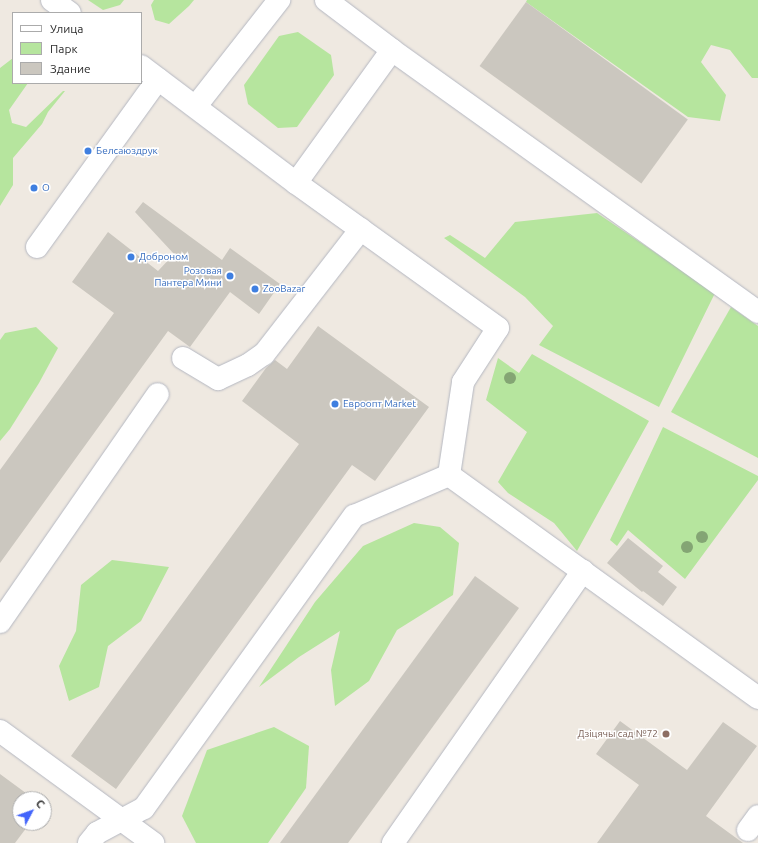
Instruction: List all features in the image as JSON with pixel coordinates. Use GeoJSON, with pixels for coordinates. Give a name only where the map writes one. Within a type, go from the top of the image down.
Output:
{"type":"FeatureCollection","features":[{"type":"Feature","properties":{"kind":"lane"},"geometry":{"type":"LineString","coordinates":[[52,0],[69,12]]}},
{"type":"Feature","properties":{"kind":"lane"},"geometry":{"type":"LineString","coordinates":[[196,106],[279,0]]}},
{"type":"Feature","properties":{"kind":"lane"},"geometry":{"type":"LineString","coordinates":[[326,0],[392,50],[758,312]]}},
{"type":"Feature","properties":{"kind":"lane"},"geometry":{"type":"LineString","coordinates":[[296,183],[392,50]]}},
{"type":"Feature","properties":{"kind":"lane"},"geometry":{"type":"LineString","coordinates":[[142,84],[149,73],[196,106],[296,183],[498,328],[463,382],[449,475]]}},
{"type":"Feature","properties":{"kind":"lane"},"geometry":{"type":"LineString","coordinates":[[37,247],[142,84]]}},
{"type":"Feature","properties":{"kind":"lane"},"geometry":{"type":"LineString","coordinates":[[183,358],[218,379],[248,365],[259,358],[264,354],[361,229]]}},
{"type":"Feature","properties":{"kind":"lane"},"geometry":{"type":"LineString","coordinates":[[0,622],[158,394]]}},
{"type":"Feature","properties":{"kind":"lane"},"geometry":{"type":"LineString","coordinates":[[449,475],[758,698]]}},
{"type":"Feature","properties":{"kind":"lane"},"geometry":{"type":"LineString","coordinates":[[89,843],[97,833],[144,808],[354,516],[449,475]]}},
{"type":"Feature","properties":{"kind":"lane"},"geometry":{"type":"LineString","coordinates":[[393,843],[583,571]]}},
{"type":"Feature","properties":{"kind":"lane"},"geometry":{"type":"LineString","coordinates":[[0,731],[153,843]]}},
{"type":"Feature","properties":{"kind":"green space"},"geometry":{"type":"Polygon","coordinates":[[[88,0],[124,0],[120,5],[103,10],[88,0]]]}},
{"type":"Feature","properties":{"kind":"green space"},"geometry":{"type":"Polygon","coordinates":[[[154,0],[194,0],[169,24],[155,20],[151,5],[154,0]]]}},
{"type":"Feature","properties":{"kind":"green space"},"geometry":{"type":"Polygon","coordinates":[[[527,0],[758,0],[758,78],[752,78],[730,50],[711,45],[701,62],[726,95],[720,121],[688,117],[526,2],[527,0]]]}},
{"type":"Feature","properties":{"kind":"green space"},"geometry":{"type":"Polygon","coordinates":[[[298,32],[331,55],[334,75],[297,127],[278,128],[248,104],[244,85],[279,36],[298,32]]]}},
{"type":"Feature","properties":{"kind":"green space"},"geometry":{"type":"Polygon","coordinates":[[[12,59],[12,84],[27,84],[9,110],[12,123],[26,127],[63,91],[65,91],[48,112],[42,124],[13,158],[13,185],[0,206],[0,68],[12,59]]]}},
{"type":"Feature","properties":{"kind":"green space"},"geometry":{"type":"Polygon","coordinates":[[[597,213],[715,293],[659,407],[539,345],[553,326],[525,297],[444,238],[450,235],[485,258],[515,222],[597,213]]]}},
{"type":"Feature","properties":{"kind":"green space"},"geometry":{"type":"Polygon","coordinates":[[[731,307],[758,326],[758,458],[671,412],[731,307]]]}},
{"type":"Feature","properties":{"kind":"green space"},"geometry":{"type":"Polygon","coordinates":[[[36,327],[58,348],[39,383],[10,429],[0,441],[0,340],[5,333],[36,327]]]}},
{"type":"Feature","properties":{"kind":"green space"},"geometry":{"type":"Polygon","coordinates":[[[532,354],[649,421],[577,551],[554,523],[508,493],[498,482],[527,432],[486,400],[498,358],[519,373],[532,354]]]}},
{"type":"Feature","properties":{"kind":"green space"},"geometry":{"type":"Polygon","coordinates":[[[663,427],[758,476],[758,480],[685,579],[628,530],[617,546],[610,540],[663,427]]]}},
{"type":"Feature","properties":{"kind":"green space"},"geometry":{"type":"Polygon","coordinates":[[[414,523],[440,527],[459,543],[453,595],[397,630],[369,681],[335,706],[331,670],[340,631],[299,657],[259,687],[315,602],[363,546],[414,523]]]}},
{"type":"Feature","properties":{"kind":"green space"},"geometry":{"type":"Polygon","coordinates":[[[112,560],[169,567],[141,621],[108,646],[99,687],[69,701],[59,666],[76,631],[81,585],[112,560]]]}},
{"type":"Feature","properties":{"kind":"green space"},"geometry":{"type":"Polygon","coordinates":[[[274,727],[309,746],[306,788],[268,843],[196,843],[182,816],[207,750],[274,727]]]}},
{"type":"Feature","properties":{"kind":"building"},"geometry":{"type":"Polygon","coordinates":[[[526,2],[688,120],[641,183],[480,66],[526,2]]]}},
{"type":"Feature","properties":{"kind":"building"},"geometry":{"type":"Polygon","coordinates":[[[143,202],[222,260],[230,248],[280,284],[259,314],[230,292],[190,347],[168,331],[0,563],[0,470],[114,313],[72,282],[108,232],[158,271],[174,254],[135,212],[143,202]]]}},
{"type":"Feature","properties":{"kind":"building"},"geometry":{"type":"Polygon","coordinates":[[[318,326],[429,407],[375,481],[352,465],[116,789],[71,756],[299,444],[242,401],[266,368],[275,360],[287,369],[318,326]]]}},
{"type":"Feature","properties":{"kind":"building"},"geometry":{"type":"Polygon","coordinates":[[[628,538],[663,566],[658,572],[677,587],[663,606],[643,591],[642,592],[607,563],[628,538]]]}},
{"type":"Feature","properties":{"kind":"building"},"geometry":{"type":"Polygon","coordinates":[[[475,576],[519,608],[389,787],[348,843],[280,843],[475,576]]]}},
{"type":"Feature","properties":{"kind":"building"},"geometry":{"type":"Polygon","coordinates":[[[620,721],[687,770],[723,722],[757,746],[706,816],[743,843],[597,843],[639,785],[596,754],[620,721]]]}},
{"type":"Feature","properties":{"kind":"building"},"geometry":{"type":"Polygon","coordinates":[[[0,774],[23,791],[12,791],[12,831],[24,831],[15,843],[0,843],[0,774]]]}},
{"type":"Feature","properties":{"kind":"place","name":"Белсаюздрук"},"geometry":{"type":"Point","coordinates":[88,151]}},
{"type":"Feature","properties":{"kind":"place","name":"О"},"geometry":{"type":"Point","coordinates":[34,188]}},
{"type":"Feature","properties":{"kind":"place","name":"Доброном"},"geometry":{"type":"Point","coordinates":[131,257]}},
{"type":"Feature","properties":{"kind":"place","name":"Розовая Пантера Мини"},"geometry":{"type":"Point","coordinates":[230,276]}},
{"type":"Feature","properties":{"kind":"place","name":"ZooBazar"},"geometry":{"type":"Point","coordinates":[255,289]}},
{"type":"Feature","properties":{"kind":"place","name":"Евроопт Market"},"geometry":{"type":"Point","coordinates":[335,404]}},
{"type":"Feature","properties":{"kind":"place","name":"Дзіцячы сад №72"},"geometry":{"type":"Point","coordinates":[666,734]}}]}
